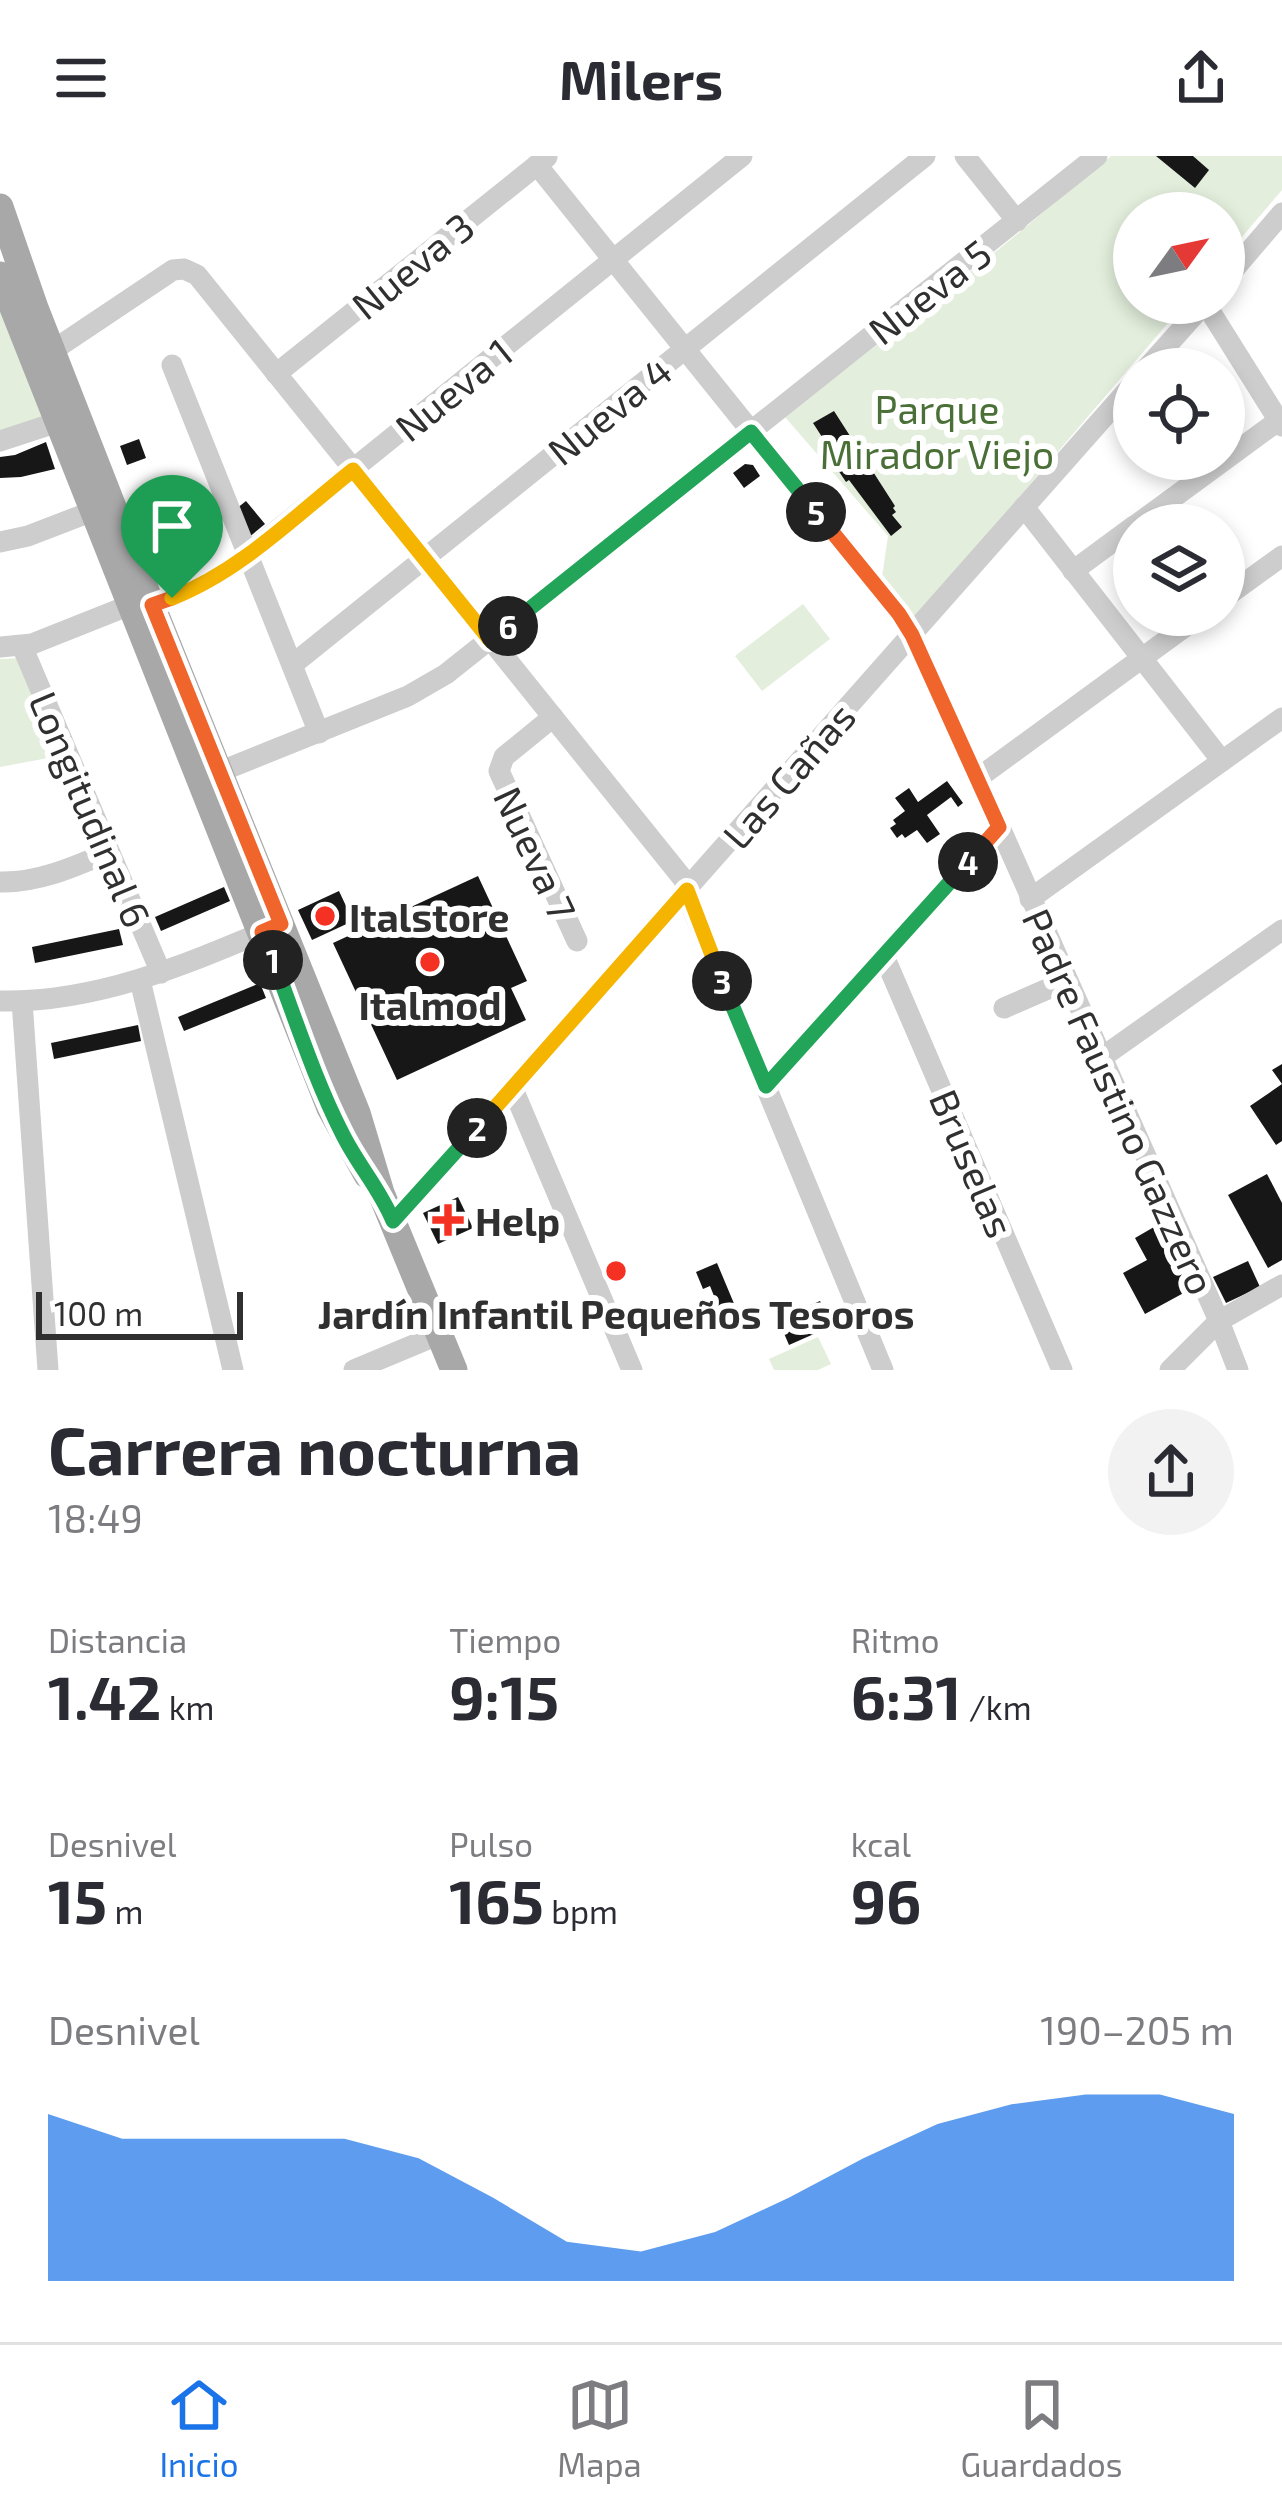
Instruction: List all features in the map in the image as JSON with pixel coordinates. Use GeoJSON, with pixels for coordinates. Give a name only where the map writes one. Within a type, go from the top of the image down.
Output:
{"type":"FeatureCollection","features":[{"type":"Feature","properties":{"kind":"main road"},"geometry":{"type":"LineString","coordinates":[[0,207],[5,275],[58,422],[93,512],[219,772],[272,928]]}},
{"type":"Feature","properties":{"kind":"main road"},"geometry":{"type":"LineString","coordinates":[[5,275],[52,351],[141,605],[272,928],[366,1138],[381,1192],[454,1370]]}},
{"type":"Feature","properties":{"kind":"street","name":"Nueva 1"},"geometry":{"type":"LineString","coordinates":[[11,646],[203,584],[248,554],[742,156]]}},
{"type":"Feature","properties":{"kind":"street","name":"Nueva 4"},"geometry":{"type":"LineString","coordinates":[[292,665],[926,156]]}},
{"type":"Feature","properties":{"kind":"street"},"geometry":{"type":"LineString","coordinates":[[965,156],[1017,220]]}},
{"type":"Feature","properties":{"kind":"street","name":"Nueva 5"},"geometry":{"type":"LineString","coordinates":[[219,772],[422,689],[490,640],[1097,156]]}},
{"type":"Feature","properties":{"kind":"street","name":"Padre Faustino Gazzero"},"geometry":{"type":"LineString","coordinates":[[542,160],[613,260],[912,635],[1238,1370]]}},
{"type":"Feature","properties":{"kind":"street","name":"Nueva 3"},"geometry":{"type":"LineString","coordinates":[[276,374],[542,160]]}},
{"type":"Feature","properties":{"kind":"street"},"geometry":{"type":"LineString","coordinates":[[1245,256],[1282,213]]}},
{"type":"Feature","properties":{"kind":"street"},"geometry":{"type":"LineString","coordinates":[[52,351],[169,273],[184,268],[197,275],[684,880],[883,1370]]}},
{"type":"Feature","properties":{"kind":"street"},"geometry":{"type":"LineString","coordinates":[[1165,348],[1186,324]]}},
{"type":"Feature","properties":{"kind":"street"},"geometry":{"type":"LineString","coordinates":[[1166,504],[1281,422],[1218,324]]}},
{"type":"Feature","properties":{"kind":"street"},"geometry":{"type":"LineString","coordinates":[[172,365],[319,733]]}},
{"type":"Feature","properties":{"kind":"street","name":"Las Cañas"},"geometry":{"type":"LineString","coordinates":[[393,1221],[1113,407]]}},
{"type":"Feature","properties":{"kind":"street"},"geometry":{"type":"LineString","coordinates":[[0,442],[58,422]]}},
{"type":"Feature","properties":{"kind":"street"},"geometry":{"type":"LineString","coordinates":[[1024,507],[1222,761]]}},
{"type":"Feature","properties":{"kind":"street"},"geometry":{"type":"LineString","coordinates":[[0,542],[93,512]]}},
{"type":"Feature","properties":{"kind":"street"},"geometry":{"type":"LineString","coordinates":[[1073,571],[1113,542]]}},
{"type":"Feature","properties":{"kind":"street"},"geometry":{"type":"LineString","coordinates":[[1245,583],[1282,556]]}},
{"type":"Feature","properties":{"kind":"street"},"geometry":{"type":"LineString","coordinates":[[978,778],[1172,636]]}},
{"type":"Feature","properties":{"kind":"street","name":"Longitudinal 6"},"geometry":{"type":"LineString","coordinates":[[11,646],[109,852],[150,976],[233,1370]]}},
{"type":"Feature","properties":{"kind":"street","name":"Nueva 7"},"geometry":{"type":"LineString","coordinates":[[553,717],[507,753],[499,770],[577,941]]}},
{"type":"Feature","properties":{"kind":"street"},"geometry":{"type":"LineString","coordinates":[[1030,899],[1282,718]]}},
{"type":"Feature","properties":{"kind":"street"},"geometry":{"type":"LineString","coordinates":[[766,1086],[999,827]]}},
{"type":"Feature","properties":{"kind":"street"},"geometry":{"type":"LineString","coordinates":[[0,882],[62,872],[109,852]]}},
{"type":"Feature","properties":{"kind":"street"},"geometry":{"type":"LineString","coordinates":[[48,1370],[11,1001],[82,993],[150,976],[272,928]]}},
{"type":"Feature","properties":{"kind":"street"},"geometry":{"type":"LineString","coordinates":[[1101,1058],[1282,930]]}},
{"type":"Feature","properties":{"kind":"street","name":"Bruselas"},"geometry":{"type":"LineString","coordinates":[[884,956],[1062,1370]]}},
{"type":"Feature","properties":{"kind":"street"},"geometry":{"type":"LineString","coordinates":[[1004,1008],[1066,981]]}},
{"type":"Feature","properties":{"kind":"street"},"geometry":{"type":"LineString","coordinates":[[513,1089],[632,1370]]}},
{"type":"Feature","properties":{"kind":"street"},"geometry":{"type":"LineString","coordinates":[[1170,1370],[1219,1321],[1282,1286]]}},
{"type":"Feature","properties":{"kind":"street"},"geometry":{"type":"LineString","coordinates":[[354,1370],[440,1334]]}},
{"type":"Feature","properties":{"kind":"green space","name":"Parque Mirador Viejo"},"geometry":{"type":"Polygon","coordinates":[[[1111,156],[1282,156],[1282,190],[1245,233],[1245,192],[1113,192],[1113,324],[1167,324],[1147,348],[1113,348],[1113,387],[915,619],[882,577],[888,536],[785,417],[1111,156]]]}},
{"type":"Feature","properties":{"kind":"green space"},"geometry":{"type":"Polygon","coordinates":[[[0,306],[46,418],[0,433],[0,306]]]}},
{"type":"Feature","properties":{"kind":"green space"},"geometry":{"type":"Polygon","coordinates":[[[803,604],[830,639],[762,691],[735,656],[803,604]]]}},
{"type":"Feature","properties":{"kind":"green space"},"geometry":{"type":"Polygon","coordinates":[[[21,658],[59,756],[0,767],[0,659],[21,658]]]}},
{"type":"Feature","properties":{"kind":"green space"},"geometry":{"type":"Polygon","coordinates":[[[818,1337],[831,1364],[818,1370],[774,1370],[769,1359],[818,1337]]]}},
{"type":"Feature","properties":{"kind":"building"},"geometry":{"type":"Polygon","coordinates":[[[1156,156],[1193,156],[1209,170],[1195,188],[1156,156]]]}},
{"type":"Feature","properties":{"kind":"building"},"geometry":{"type":"Polygon","coordinates":[[[834,411],[895,506],[892,515],[902,527],[891,536],[846,482],[813,423],[834,411]]]}},
{"type":"Feature","properties":{"kind":"building"},"geometry":{"type":"Polygon","coordinates":[[[139,439],[146,458],[127,465],[120,446],[139,439]]]}},
{"type":"Feature","properties":{"kind":"building"},"geometry":{"type":"Polygon","coordinates":[[[46,442],[55,469],[0,478],[0,457],[46,442]]]}},
{"type":"Feature","properties":{"kind":"building"},"geometry":{"type":"Polygon","coordinates":[[[745,464],[753,465],[760,476],[744,488],[733,473],[745,464]]]}},
{"type":"Feature","properties":{"kind":"building"},"geometry":{"type":"Polygon","coordinates":[[[246,501],[265,524],[248,538],[236,509],[246,501]]]}},
{"type":"Feature","properties":{"kind":"building"},"geometry":{"type":"Polygon","coordinates":[[[182,519],[189,537],[161,548],[154,530],[182,519]]]}},
{"type":"Feature","properties":{"kind":"building"},"geometry":{"type":"Polygon","coordinates":[[[947,781],[963,803],[958,807],[951,797],[927,815],[940,834],[927,843],[917,830],[897,838],[890,828],[905,811],[895,798],[909,788],[918,802],[947,781]]]}},
{"type":"Feature","properties":{"kind":"building","name":"Italmod"},"geometry":{"type":"Polygon","coordinates":[[[478,876],[527,981],[511,988],[526,1020],[397,1080],[333,943],[478,876]]]}},
{"type":"Feature","properties":{"kind":"building"},"geometry":{"type":"Polygon","coordinates":[[[224,887],[230,901],[161,931],[155,917],[224,887]]]}},
{"type":"Feature","properties":{"kind":"building","name":"Italstore"},"geometry":{"type":"Polygon","coordinates":[[[339,891],[353,921],[312,940],[298,910],[339,891]]]}},
{"type":"Feature","properties":{"kind":"building"},"geometry":{"type":"Polygon","coordinates":[[[119,929],[123,945],[35,963],[32,947],[119,929]]]}},
{"type":"Feature","properties":{"kind":"building"},"geometry":{"type":"Polygon","coordinates":[[[260,983],[266,998],[184,1031],[178,1017],[260,983]]]}},
{"type":"Feature","properties":{"kind":"building"},"geometry":{"type":"Polygon","coordinates":[[[138,1025],[141,1041],[54,1059],[51,1043],[138,1025]]]}},
{"type":"Feature","properties":{"kind":"building"},"geometry":{"type":"Polygon","coordinates":[[[1282,1064],[1282,1084],[1272,1070],[1282,1064]]]}},
{"type":"Feature","properties":{"kind":"building"},"geometry":{"type":"Polygon","coordinates":[[[1282,1084],[1282,1141],[1276,1145],[1250,1106],[1282,1084]]]}},
{"type":"Feature","properties":{"kind":"building"},"geometry":{"type":"Polygon","coordinates":[[[1267,1174],[1282,1203],[1282,1260],[1268,1268],[1228,1195],[1267,1174]]]}},
{"type":"Feature","properties":{"kind":"building","name":"Help"},"geometry":{"type":"Polygon","coordinates":[[[458,1197],[473,1228],[438,1244],[423,1213],[458,1197]]]}},
{"type":"Feature","properties":{"kind":"building"},"geometry":{"type":"Polygon","coordinates":[[[1154,1227],[1191,1289],[1145,1314],[1123,1273],[1147,1260],[1135,1238],[1154,1227]]]}},
{"type":"Feature","properties":{"kind":"building"},"geometry":{"type":"Polygon","coordinates":[[[1248,1261],[1260,1287],[1226,1303],[1213,1277],[1248,1261]]]}},
{"type":"Feature","properties":{"kind":"building"},"geometry":{"type":"Polygon","coordinates":[[[717,1263],[743,1325],[723,1334],[717,1320],[723,1317],[707,1298],[714,1296],[710,1286],[703,1289],[696,1272],[717,1263]]]}},
{"type":"Feature","properties":{"kind":"building"},"geometry":{"type":"Polygon","coordinates":[[[820,1301],[824,1309],[833,1305],[841,1322],[789,1345],[780,1324],[820,1301]]]}},
{"type":"Feature","properties":{"kind":"place","name":"Italstore"},"geometry":{"type":"Point","coordinates":[325,916]}},
{"type":"Feature","properties":{"kind":"place","name":"Italmod"},"geometry":{"type":"Point","coordinates":[430,962]}},
{"type":"Feature","properties":{"kind":"place","name":"Help"},"geometry":{"type":"Point","coordinates":[448,1220]}},
{"type":"Feature","properties":{"kind":"place","name":"Jardín Infantil Pequeños Tesoros"},"geometry":{"type":"Point","coordinates":[616,1271]}},
{"type":"Feature","properties":{"kind":"route"},"geometry":{"type":"LineString","coordinates":[[751,432],[906,624],[999,827],[766,1086],[687,890],[393,1221],[381,1192],[359,1164],[330,1108],[262,932],[281,924],[152,605],[172,598],[229,568],[353,470],[490,640],[751,432]]}}]}
